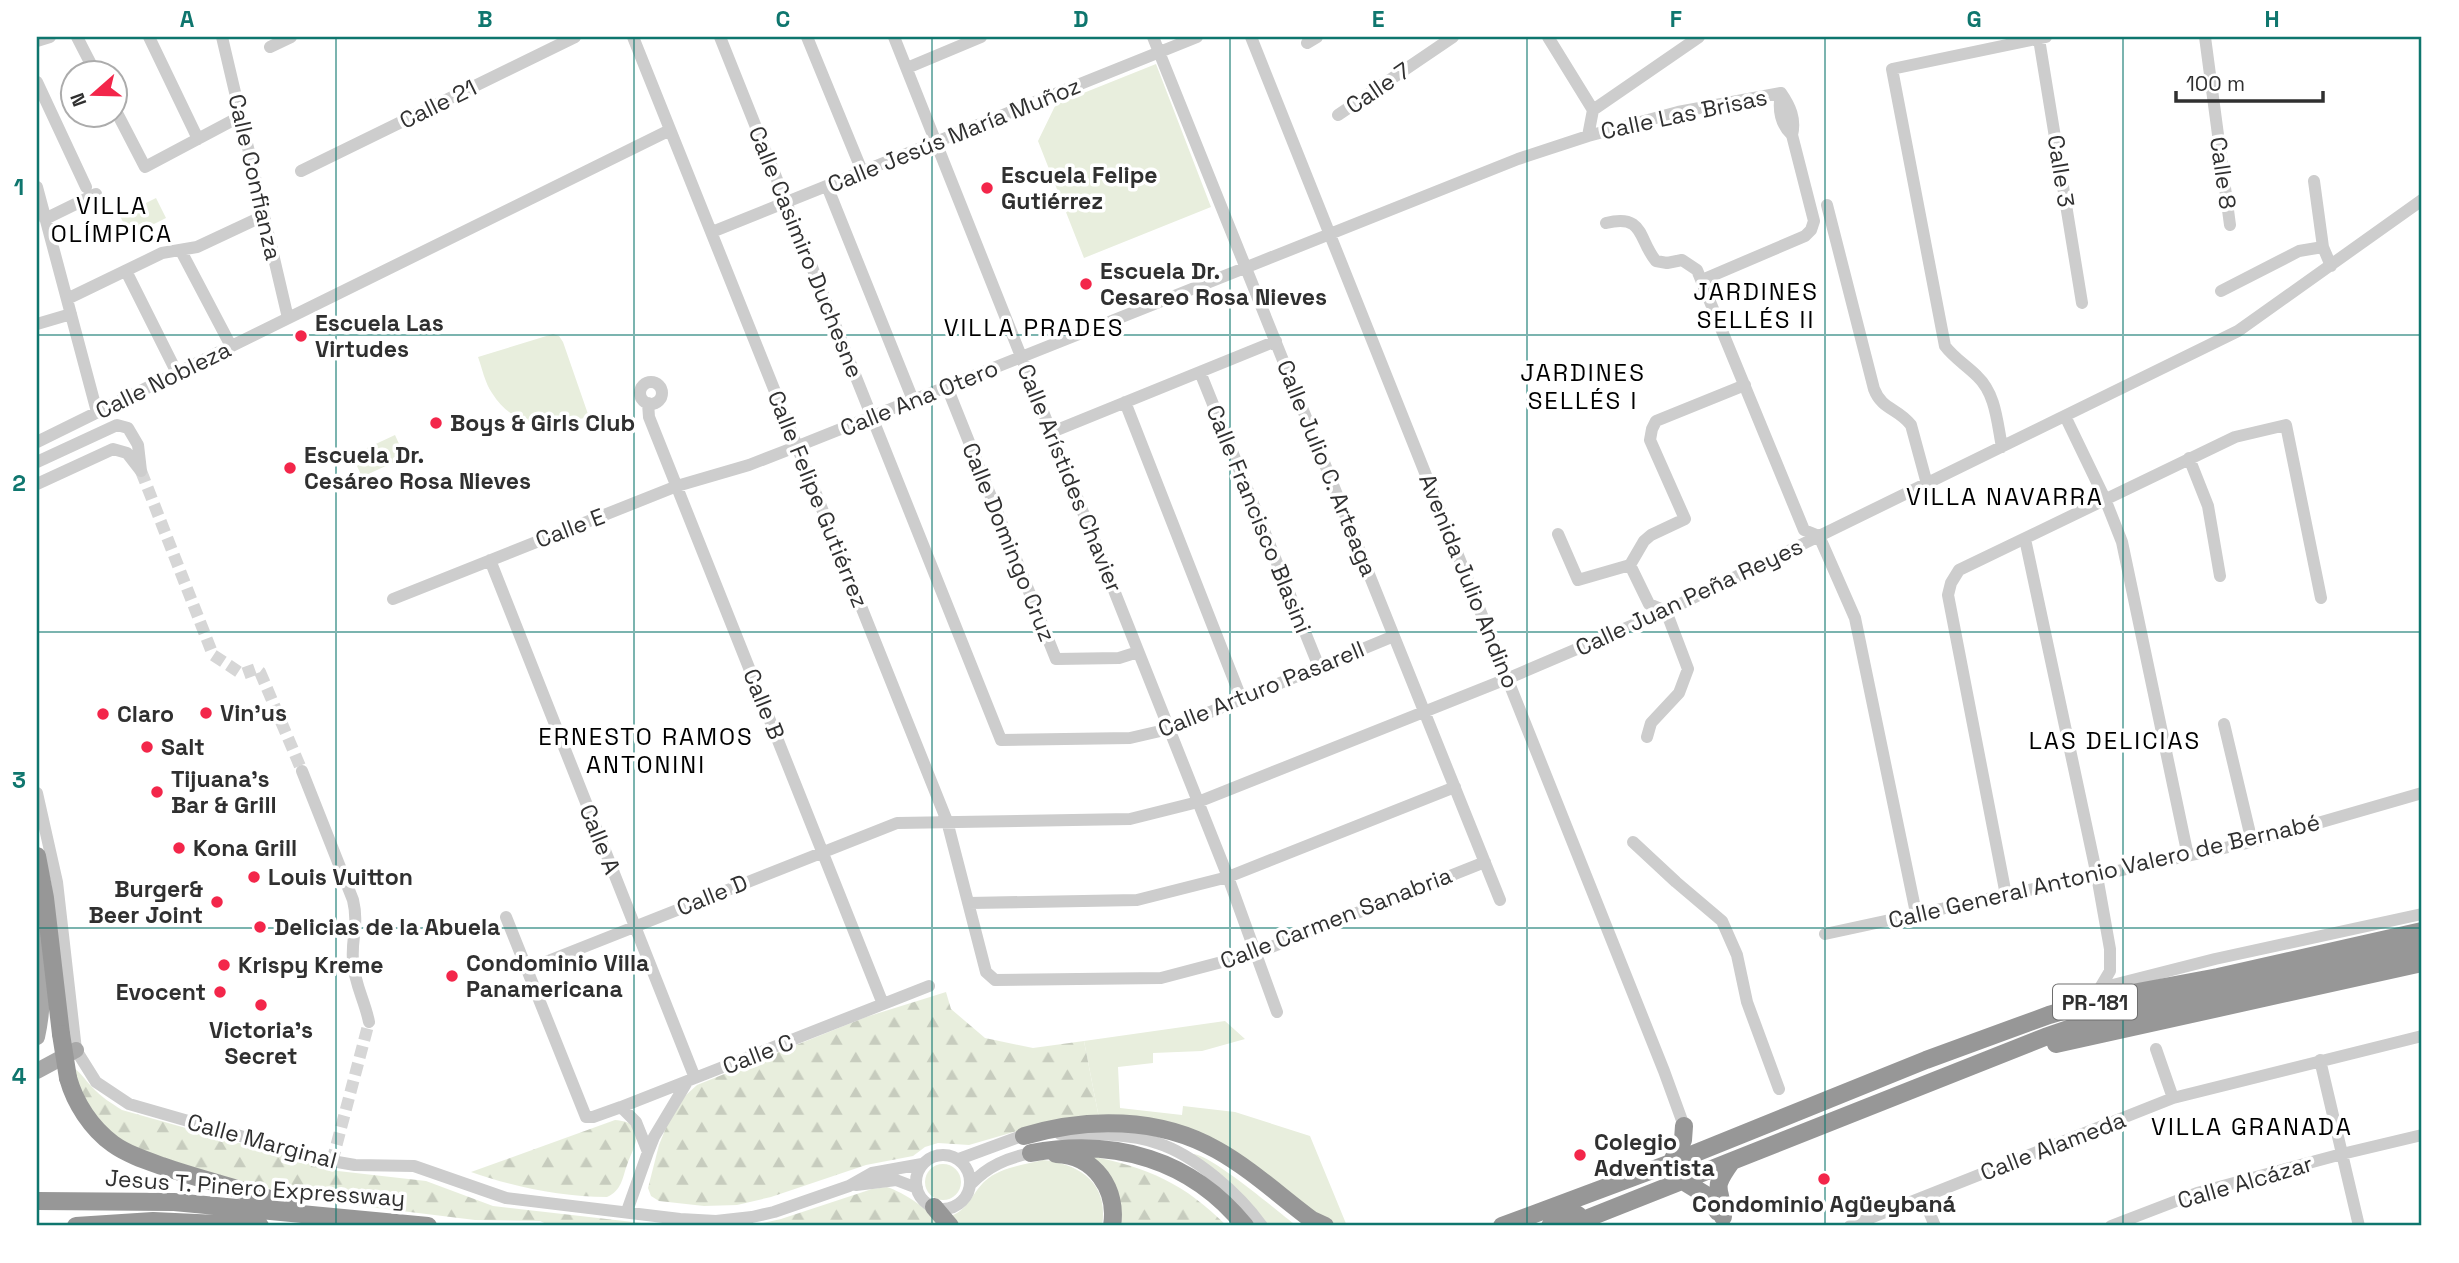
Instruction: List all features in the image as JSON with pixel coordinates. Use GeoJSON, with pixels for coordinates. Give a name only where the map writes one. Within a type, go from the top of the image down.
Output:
{"type":"FeatureCollection","features":[{"type":"Feature","properties":{"kind":"highway"},"geometry":{"type":"LineString","coordinates":[[37,856],[45,898],[68,1078],[78,1104],[88,1118],[113,1144],[127,1152],[186,1175],[263,1196],[310,1214]]}},
{"type":"Feature","properties":{"kind":"highway","name":"PR-181"},"geometry":{"type":"LineString","coordinates":[[1550,1226],[1683,1181],[1988,1059],[2115,1013],[2422,931]]}},
{"type":"Feature","properties":{"kind":"highway","name":"PR-181"},"geometry":{"type":"LineString","coordinates":[[1502,1226],[1671,1163],[1926,1060],[2049,1015],[2111,997],[2422,946]]}},
{"type":"Feature","properties":{"kind":"highway"},"geometry":{"type":"LineString","coordinates":[[1988,1059],[2422,962]]}},
{"type":"Feature","properties":{"kind":"highway"},"geometry":{"type":"LineString","coordinates":[[1926,1060],[1966,1038],[2100,988]]}},
{"type":"Feature","properties":{"kind":"highway"},"geometry":{"type":"LineString","coordinates":[[1024,1136],[1072,1125],[1116,1123],[1154,1127],[1182,1135],[1217,1150],[1312,1220],[1325,1226]]}},
{"type":"Feature","properties":{"kind":"highway"},"geometry":{"type":"LineString","coordinates":[[1684,1126],[1700,1140],[1717,1144]]}},
{"type":"Feature","properties":{"kind":"highway"},"geometry":{"type":"LineString","coordinates":[[1671,1163],[1683,1140],[1684,1126]]}},
{"type":"Feature","properties":{"kind":"highway"},"geometry":{"type":"LineString","coordinates":[[1031,1153],[1092,1147],[1147,1157],[1177,1170],[1203,1186],[1224,1203],[1245,1226]]}},
{"type":"Feature","properties":{"kind":"highway"},"geometry":{"type":"LineString","coordinates":[[1031,1153],[1072,1156],[1097,1170],[1111,1195],[1114,1213],[1112,1226]]}},
{"type":"Feature","properties":{"kind":"highway"},"geometry":{"type":"LineString","coordinates":[[1724,1222],[1717,1192],[1718,1181],[1732,1161]]}},
{"type":"Feature","properties":{"kind":"highway"},"geometry":{"type":"LineString","coordinates":[[1683,1181],[1709,1197],[1724,1222]]}},
{"type":"Feature","properties":{"kind":"highway"},"geometry":{"type":"LineString","coordinates":[[1568,1226],[1658,1190]]}},
{"type":"Feature","properties":{"kind":"highway","name":"Jesus T. Pinero Expressway"},"geometry":{"type":"LineString","coordinates":[[37,1201],[174,1202],[428,1226]]}},
{"type":"Feature","properties":{"kind":"highway"},"geometry":{"type":"LineString","coordinates":[[934,1207],[950,1226]]}},
{"type":"Feature","properties":{"kind":"highway","name":"Jesus T. Pinero Expressway"},"geometry":{"type":"LineString","coordinates":[[75,1226],[153,1221],[260,1226]]}},
{"type":"Feature","properties":{"kind":"main road"},"geometry":{"type":"LineString","coordinates":[[37,914],[43,964],[43,996],[37,1037]]}},
{"type":"Feature","properties":{"kind":"main road"},"geometry":{"type":"LineString","coordinates":[[37,1071],[76,1050]]}},
{"type":"Feature","properties":{"kind":"street"},"geometry":{"type":"LineString","coordinates":[[37,41],[50,37]]}},
{"type":"Feature","properties":{"kind":"street"},"geometry":{"type":"LineString","coordinates":[[77,37],[89,60]]}},
{"type":"Feature","properties":{"kind":"street"},"geometry":{"type":"LineString","coordinates":[[149,37],[198,139]]}},
{"type":"Feature","properties":{"kind":"street","name":"Calle Confianza"},"geometry":{"type":"LineString","coordinates":[[222,37],[288,318]]}},
{"type":"Feature","properties":{"kind":"street"},"geometry":{"type":"LineString","coordinates":[[270,47],[291,37]]}},
{"type":"Feature","properties":{"kind":"street","name":"Calle 21"},"geometry":{"type":"LineString","coordinates":[[301,171],[575,37]]}},
{"type":"Feature","properties":{"kind":"street","name":"Calle Felipe Gutiérrez"},"geometry":{"type":"LineString","coordinates":[[633,37],[947,821],[985,967]]}},
{"type":"Feature","properties":{"kind":"street","name":"Calle Casimiro Duchesne"},"geometry":{"type":"LineString","coordinates":[[720,37],[1001,740]]}},
{"type":"Feature","properties":{"kind":"street"},"geometry":{"type":"LineString","coordinates":[[807,37],[862,171]]}},
{"type":"Feature","properties":{"kind":"street","name":"Calle Arístides Chavier"},"geometry":{"type":"LineString","coordinates":[[894,37],[1228,877],[1277,1012]]}},
{"type":"Feature","properties":{"kind":"street"},"geometry":{"type":"LineString","coordinates":[[907,68],[981,37]]}},
{"type":"Feature","properties":{"kind":"street","name":"Calle Julio C. Arteaga"},"geometry":{"type":"LineString","coordinates":[[1153,37],[1500,900]]}},
{"type":"Feature","properties":{"kind":"street","name":"Calle Jesús María Muñoz"},"geometry":{"type":"LineString","coordinates":[[712,232],[1197,37]]}},
{"type":"Feature","properties":{"kind":"street","name":"Avenida Julio Andino"},"geometry":{"type":"LineString","coordinates":[[1251,37],[1509,678],[1684,1126]]}},
{"type":"Feature","properties":{"kind":"street","name":"Calle 7"},"geometry":{"type":"LineString","coordinates":[[1338,115],[1452,37]]}},
{"type":"Feature","properties":{"kind":"street"},"geometry":{"type":"LineString","coordinates":[[1548,37],[1593,110],[1588,136]]}},
{"type":"Feature","properties":{"kind":"street"},"geometry":{"type":"LineString","coordinates":[[1593,110],[1699,37]]}},
{"type":"Feature","properties":{"kind":"street","name":"Calle 8"},"geometry":{"type":"LineString","coordinates":[[2205,37],[2230,225]]}},
{"type":"Feature","properties":{"kind":"street"},"geometry":{"type":"LineString","coordinates":[[2002,447],[1989,390],[1979,377],[1953,357],[1945,346],[1892,69],[2043,38]]}},
{"type":"Feature","properties":{"kind":"street","name":"Calle 3"},"geometry":{"type":"LineString","coordinates":[[2043,38],[2082,303]]}},
{"type":"Feature","properties":{"kind":"street"},"geometry":{"type":"LineString","coordinates":[[37,82],[91,191],[43,228]]}},
{"type":"Feature","properties":{"kind":"street","name":"Calle Las Brisas"},"geometry":{"type":"LineString","coordinates":[[1518,159],[1588,136],[1678,112],[1781,93],[1789,104],[1794,125],[1792,135],[1814,221],[1811,230],[1805,236],[1702,279]]}},
{"type":"Feature","properties":{"kind":"street"},"geometry":{"type":"LineString","coordinates":[[126,130],[145,167],[241,116]]}},
{"type":"Feature","properties":{"kind":"street","name":"Calle Nobleza"},"geometry":{"type":"LineString","coordinates":[[37,442],[670,130]]}},
{"type":"Feature","properties":{"kind":"street","name":"Calle Ana Otero"},"geometry":{"type":"LineString","coordinates":[[749,465],[1518,159]]}},
{"type":"Feature","properties":{"kind":"street"},"geometry":{"type":"LineString","coordinates":[[2314,181],[2323,247],[2331,266]]}},
{"type":"Feature","properties":{"kind":"street"},"geometry":{"type":"LineString","coordinates":[[827,186],[912,400]]}},
{"type":"Feature","properties":{"kind":"street"},"geometry":{"type":"LineString","coordinates":[[37,187],[43,228],[67,299],[97,412]]}},
{"type":"Feature","properties":{"kind":"street","name":"Calle Juan Peña Reyes"},"geometry":{"type":"LineString","coordinates":[[897,823],[1130,819],[1198,802],[1509,678],[1666,611],[2238,331],[2422,200]]}},
{"type":"Feature","properties":{"kind":"street"},"geometry":{"type":"LineString","coordinates":[[1827,205],[1878,401],[1911,425],[1927,484]]}},
{"type":"Feature","properties":{"kind":"street"},"geometry":{"type":"LineString","coordinates":[[67,299],[162,253],[197,247],[263,216]]}},
{"type":"Feature","properties":{"kind":"street"},"geometry":{"type":"LineString","coordinates":[[1606,223],[1620,220],[1630,223],[1640,230],[1656,261],[1685,261],[1697,270],[1804,530],[1819,536],[1855,618],[1916,913]]}},
{"type":"Feature","properties":{"kind":"street"},"geometry":{"type":"LineString","coordinates":[[2221,291],[2299,251],[2323,247]]}},
{"type":"Feature","properties":{"kind":"street"},"geometry":{"type":"LineString","coordinates":[[181,251],[231,346]]}},
{"type":"Feature","properties":{"kind":"street"},"geometry":{"type":"LineString","coordinates":[[125,271],[177,373]]}},
{"type":"Feature","properties":{"kind":"street"},"geometry":{"type":"LineString","coordinates":[[37,324],[71,314]]}},
{"type":"Feature","properties":{"kind":"street"},"geometry":{"type":"LineString","coordinates":[[1052,432],[1276,341]]}},
{"type":"Feature","properties":{"kind":"street","name":"Calle Francisco Blasini"},"geometry":{"type":"LineString","coordinates":[[1200,372],[1318,667]]}},
{"type":"Feature","properties":{"kind":"street"},"geometry":{"type":"LineString","coordinates":[[1558,534],[1578,580],[1630,565],[1644,541],[1651,535],[1685,519],[1650,440],[1656,421],[1745,385]]}},
{"type":"Feature","properties":{"kind":"street","name":"Calle Domingo Cruz"},"geometry":{"type":"LineString","coordinates":[[947,387],[1056,659],[1119,658],[1138,652]]}},
{"type":"Feature","properties":{"kind":"street"},"geometry":{"type":"LineString","coordinates":[[1125,402],[1241,698]]}},
{"type":"Feature","properties":{"kind":"street","name":"Calle B"},"geometry":{"type":"LineString","coordinates":[[648,403],[649,417],[883,1004]]}},
{"type":"Feature","properties":{"kind":"street"},"geometry":{"type":"LineString","coordinates":[[2065,416],[2105,499],[2122,542],[2188,856]]}},
{"type":"Feature","properties":{"kind":"street"},"geometry":{"type":"LineString","coordinates":[[37,462],[117,425],[128,428],[138,445],[141,471],[127,453],[113,449],[37,484]]}},
{"type":"Feature","properties":{"kind":"street"},"geometry":{"type":"LineString","coordinates":[[2006,895],[1948,595],[1959,570],[2235,437],[2286,425],[2321,598]]}},
{"type":"Feature","properties":{"kind":"street"},"geometry":{"type":"LineString","coordinates":[[2189,458],[2208,506],[2220,576]]}},
{"type":"Feature","properties":{"kind":"street","name":"Calle E"},"geometry":{"type":"LineString","coordinates":[[393,599],[677,486],[749,465]]}},
{"type":"Feature","properties":{"kind":"street"},"geometry":{"type":"LineString","coordinates":[[2025,539],[2110,949],[2110,971],[2100,988]]}},
{"type":"Feature","properties":{"kind":"street","name":"Calle A"},"geometry":{"type":"LineString","coordinates":[[490,560],[635,926],[692,1080]]}},
{"type":"Feature","properties":{"kind":"street"},"geometry":{"type":"LineString","coordinates":[[1630,565],[1648,604],[1666,611],[1688,669],[1679,693],[1651,723],[1647,737]]}},
{"type":"Feature","properties":{"kind":"street","name":"Calle Arturo Pasarell"},"geometry":{"type":"LineString","coordinates":[[1001,740],[1130,738],[1169,729],[1394,636]]}},
{"type":"Feature","properties":{"kind":"street"},"geometry":{"type":"LineString","coordinates":[[2224,724],[2252,842]]}},
{"type":"Feature","properties":{"kind":"street"},"geometry":{"type":"LineString","coordinates":[[302,771],[353,900],[357,915],[353,959],[355,976],[369,1022]]}},
{"type":"Feature","properties":{"kind":"street"},"geometry":{"type":"LineString","coordinates":[[970,903],[1137,900],[1228,877],[1455,787]]}},
{"type":"Feature","properties":{"kind":"street","name":"Calle Marginal"},"geometry":{"type":"LineString","coordinates":[[37,793],[57,882],[76,1050],[96,1082],[130,1104],[332,1162],[414,1166],[506,1198],[680,1219],[716,1221],[774,1212],[849,1186],[888,1179],[902,1181],[917,1188]]}},
{"type":"Feature","properties":{"kind":"street","name":"Calle General Antonio Valero de Bernabé"},"geometry":{"type":"LineString","coordinates":[[1825,934],[2252,842],[2422,793]]}},
{"type":"Feature","properties":{"kind":"street","name":"Calle D"},"geometry":{"type":"LineString","coordinates":[[528,969],[897,823]]}},
{"type":"Feature","properties":{"kind":"street"},"geometry":{"type":"LineString","coordinates":[[1633,842],[1722,921],[1737,956],[1747,1002],[1779,1089]]}},
{"type":"Feature","properties":{"kind":"street","name":"Calle Carmen Sanabria"},"geometry":{"type":"LineString","coordinates":[[985,967],[986,972],[995,980],[1161,978],[1256,953],[1485,862]]}},
{"type":"Feature","properties":{"kind":"street"},"geometry":{"type":"LineString","coordinates":[[2100,988],[2422,914]]}},
{"type":"Feature","properties":{"kind":"street"},"geometry":{"type":"LineString","coordinates":[[506,917],[528,969]]}},
{"type":"Feature","properties":{"kind":"street"},"geometry":{"type":"LineString","coordinates":[[2110,949],[2120,969],[2138,978]]}},
{"type":"Feature","properties":{"kind":"street","name":"Calle C"},"geometry":{"type":"LineString","coordinates":[[528,969],[586,1116],[593,1117],[929,986]]}},
{"type":"Feature","properties":{"kind":"street","name":"Calle Alameda"},"geometry":{"type":"LineString","coordinates":[[1850,1226],[2173,1098],[2422,1036]]}},
{"type":"Feature","properties":{"kind":"street"},"geometry":{"type":"LineString","coordinates":[[2156,1049],[2173,1098]]}},
{"type":"Feature","properties":{"kind":"street"},"geometry":{"type":"LineString","coordinates":[[2320,1060],[2359,1226]]}},
{"type":"Feature","properties":{"kind":"street"},"geometry":{"type":"LineString","coordinates":[[627,1211],[654,1137],[692,1080]]}},
{"type":"Feature","properties":{"kind":"street"},"geometry":{"type":"LineString","coordinates":[[621,1107],[636,1122],[648,1152]]}},
{"type":"Feature","properties":{"kind":"street"},"geometry":{"type":"LineString","coordinates":[[959,1159],[1024,1136],[1098,1134],[1157,1143],[1203,1167],[1242,1200],[1262,1226]]}},
{"type":"Feature","properties":{"kind":"street","name":"Calle Alcázar"},"geometry":{"type":"LineString","coordinates":[[2111,1226],[2197,1193],[2422,1135]]}},
{"type":"Feature","properties":{"kind":"street"},"geometry":{"type":"LineString","coordinates":[[971,1184],[969,1172],[959,1159],[948,1155],[937,1156],[922,1164],[917,1175],[917,1188],[923,1200],[934,1207],[948,1208],[959,1203],[967,1195],[971,1184],[986,1170],[997,1163],[1031,1153]]}},
{"type":"Feature","properties":{"kind":"street","name":"Calle Marginal"},"geometry":{"type":"LineString","coordinates":[[849,1186],[872,1173],[922,1164]]}},
{"type":"Feature","properties":{"kind":"street"},"geometry":{"type":"LineString","coordinates":[[1923,1196],[1935,1226]]}},
{"type":"Feature","properties":{"kind":"green space"},"geometry":{"type":"Polygon","coordinates":[[[1156,64],[1211,207],[1084,258],[1038,141],[1056,104],[1156,64]]]}},
{"type":"Feature","properties":{"kind":"green space"},"geometry":{"type":"Polygon","coordinates":[[[156,198],[166,218],[130,236],[120,216],[156,198]]]}},
{"type":"Feature","properties":{"kind":"green space"},"geometry":{"type":"Polygon","coordinates":[[[553,334],[559,336],[563,342],[589,417],[548,423],[523,420],[502,406],[492,393],[478,357],[553,334]]]}},
{"type":"Feature","properties":{"kind":"green space"},"geometry":{"type":"Polygon","coordinates":[[[395,435],[405,457],[362,477],[352,455],[395,435]]]}},
{"type":"Feature","properties":{"kind":"green space"},"geometry":{"type":"Polygon","coordinates":[[[946,992],[951,1009],[985,1038],[1033,1048],[1084,1041],[1099,1118],[1048,1122],[969,1145],[938,1143],[925,1147],[913,1156],[866,1165],[771,1197],[737,1205],[704,1206],[659,1201],[651,1196],[648,1188],[659,1145],[671,1115],[697,1085],[866,1017],[946,992]]]}},
{"type":"Feature","properties":{"kind":"green space"},"geometry":{"type":"Polygon","coordinates":[[[1225,1021],[1245,1039],[1202,1051],[1153,1053],[1153,1063],[1118,1067],[1120,1108],[1182,1115],[1183,1106],[1235,1112],[1310,1136],[1347,1226],[1338,1226],[1323,1220],[1220,1147],[1099,1118],[1084,1041],[1225,1021]]]}},
{"type":"Feature","properties":{"kind":"green space"},"geometry":{"type":"Polygon","coordinates":[[[71,1066],[99,1094],[122,1110],[338,1171],[426,1181],[493,1206],[668,1226],[551,1226],[540,1221],[475,1220],[353,1205],[225,1180],[123,1145],[85,1110],[71,1066]]]}},
{"type":"Feature","properties":{"kind":"green space"},"geometry":{"type":"Polygon","coordinates":[[[615,1120],[633,1125],[637,1136],[621,1184],[607,1197],[538,1190],[471,1172],[615,1120]]]}},
{"type":"Feature","properties":{"kind":"green space"},"geometry":{"type":"Polygon","coordinates":[[[1192,1155],[1216,1164],[1297,1226],[1266,1226],[1192,1155]]]}},
{"type":"Feature","properties":{"kind":"green space"},"geometry":{"type":"Polygon","coordinates":[[[1090,1156],[1111,1160],[1164,1179],[1196,1199],[1227,1226],[1114,1226],[1090,1156]]]}},
{"type":"Feature","properties":{"kind":"green space"},"geometry":{"type":"Polygon","coordinates":[[[1043,1160],[1069,1166],[1089,1179],[1101,1199],[1102,1226],[957,1226],[951,1216],[962,1209],[991,1176],[1012,1167],[1043,1160]]]}},
{"type":"Feature","properties":{"kind":"green space"},"geometry":{"type":"Polygon","coordinates":[[[943,1164],[956,1169],[961,1182],[956,1195],[943,1200],[930,1195],[925,1182],[930,1169],[943,1164]]]}},
{"type":"Feature","properties":{"kind":"green space"},"geometry":{"type":"Polygon","coordinates":[[[887,1187],[917,1203],[941,1226],[749,1226],[781,1219],[872,1189],[887,1187]]]}},
{"type":"Feature","properties":{"kind":"tunnel"},"geometry":{"type":"LineString","coordinates":[[141,471],[213,655],[242,674],[256,669],[260,672],[302,771]]}},
{"type":"Feature","properties":{"kind":"tunnel"},"geometry":{"type":"LineString","coordinates":[[332,1162],[369,1022]]}},
{"type":"Feature","properties":{"kind":"place","name":"Escuela Felipe Gutiérrez"},"geometry":{"type":"Point","coordinates":[987,188]}},
{"type":"Feature","properties":{"kind":"place","name":"Escuela Dr. Cesareo Rosa Nieves"},"geometry":{"type":"Point","coordinates":[1086,284]}},
{"type":"Feature","properties":{"kind":"place","name":"Escuela Las Virtudes"},"geometry":{"type":"Point","coordinates":[301,336]}},
{"type":"Feature","properties":{"kind":"place","name":"Boys & Girls Club"},"geometry":{"type":"Point","coordinates":[436,423]}},
{"type":"Feature","properties":{"kind":"place","name":"Escuela Dr. Cesáreo Rosa Nieves"},"geometry":{"type":"Point","coordinates":[290,468]}},
{"type":"Feature","properties":{"kind":"place","name":"Vin'us"},"geometry":{"type":"Point","coordinates":[206,713]}},
{"type":"Feature","properties":{"kind":"place","name":"Claro"},"geometry":{"type":"Point","coordinates":[103,714]}},
{"type":"Feature","properties":{"kind":"place","name":"Salt"},"geometry":{"type":"Point","coordinates":[147,747]}},
{"type":"Feature","properties":{"kind":"place","name":"Tijuana's Bar & Grill"},"geometry":{"type":"Point","coordinates":[157,792]}},
{"type":"Feature","properties":{"kind":"place","name":"Kona Grill"},"geometry":{"type":"Point","coordinates":[179,848]}},
{"type":"Feature","properties":{"kind":"place","name":"Louis Vuitton"},"geometry":{"type":"Point","coordinates":[254,877]}},
{"type":"Feature","properties":{"kind":"place","name":"Burger& Beer Joint"},"geometry":{"type":"Point","coordinates":[217,902]}},
{"type":"Feature","properties":{"kind":"place","name":"Delicias de la Abuela"},"geometry":{"type":"Point","coordinates":[260,927]}},
{"type":"Feature","properties":{"kind":"place","name":"Krispy Kreme"},"geometry":{"type":"Point","coordinates":[224,965]}},
{"type":"Feature","properties":{"kind":"place","name":"Condominio Villa Panamericana"},"geometry":{"type":"Point","coordinates":[452,976]}},
{"type":"Feature","properties":{"kind":"place","name":"Evocent"},"geometry":{"type":"Point","coordinates":[220,992]}},
{"type":"Feature","properties":{"kind":"place","name":"Victoria's Secret"},"geometry":{"type":"Point","coordinates":[261,1005]}},
{"type":"Feature","properties":{"kind":"place","name":"Colegio Adventista"},"geometry":{"type":"Point","coordinates":[1580,1155]}},
{"type":"Feature","properties":{"kind":"place","name":"Condominio Agüeybaná"},"geometry":{"type":"Point","coordinates":[1824,1179]}},
{"type":"Feature","properties":{"kind":"district","name":"VILLA OLÍMPICA"},"geometry":{"type":"Point","coordinates":[112,219]}},
{"type":"Feature","properties":{"kind":"district","name":"JARDINES SELLÉS II"},"geometry":{"type":"Point","coordinates":[1756,305]}},
{"type":"Feature","properties":{"kind":"district","name":"VILLA PRADES"},"geometry":{"type":"Point","coordinates":[1034,327]}},
{"type":"Feature","properties":{"kind":"district","name":"JARDINES SELLÉS I"},"geometry":{"type":"Point","coordinates":[1583,386]}},
{"type":"Feature","properties":{"kind":"district","name":"VILLA NAVARRA"},"geometry":{"type":"Point","coordinates":[2005,496]}},
{"type":"Feature","properties":{"kind":"district","name":"LAS DELICIAS"},"geometry":{"type":"Point","coordinates":[2115,740]}},
{"type":"Feature","properties":{"kind":"district","name":"ERNESTO RAMOS ANTONINI"},"geometry":{"type":"Point","coordinates":[646,750]}},
{"type":"Feature","properties":{"kind":"district","name":"VILLA GRANADA"},"geometry":{"type":"Point","coordinates":[2252,1126]}}]}
